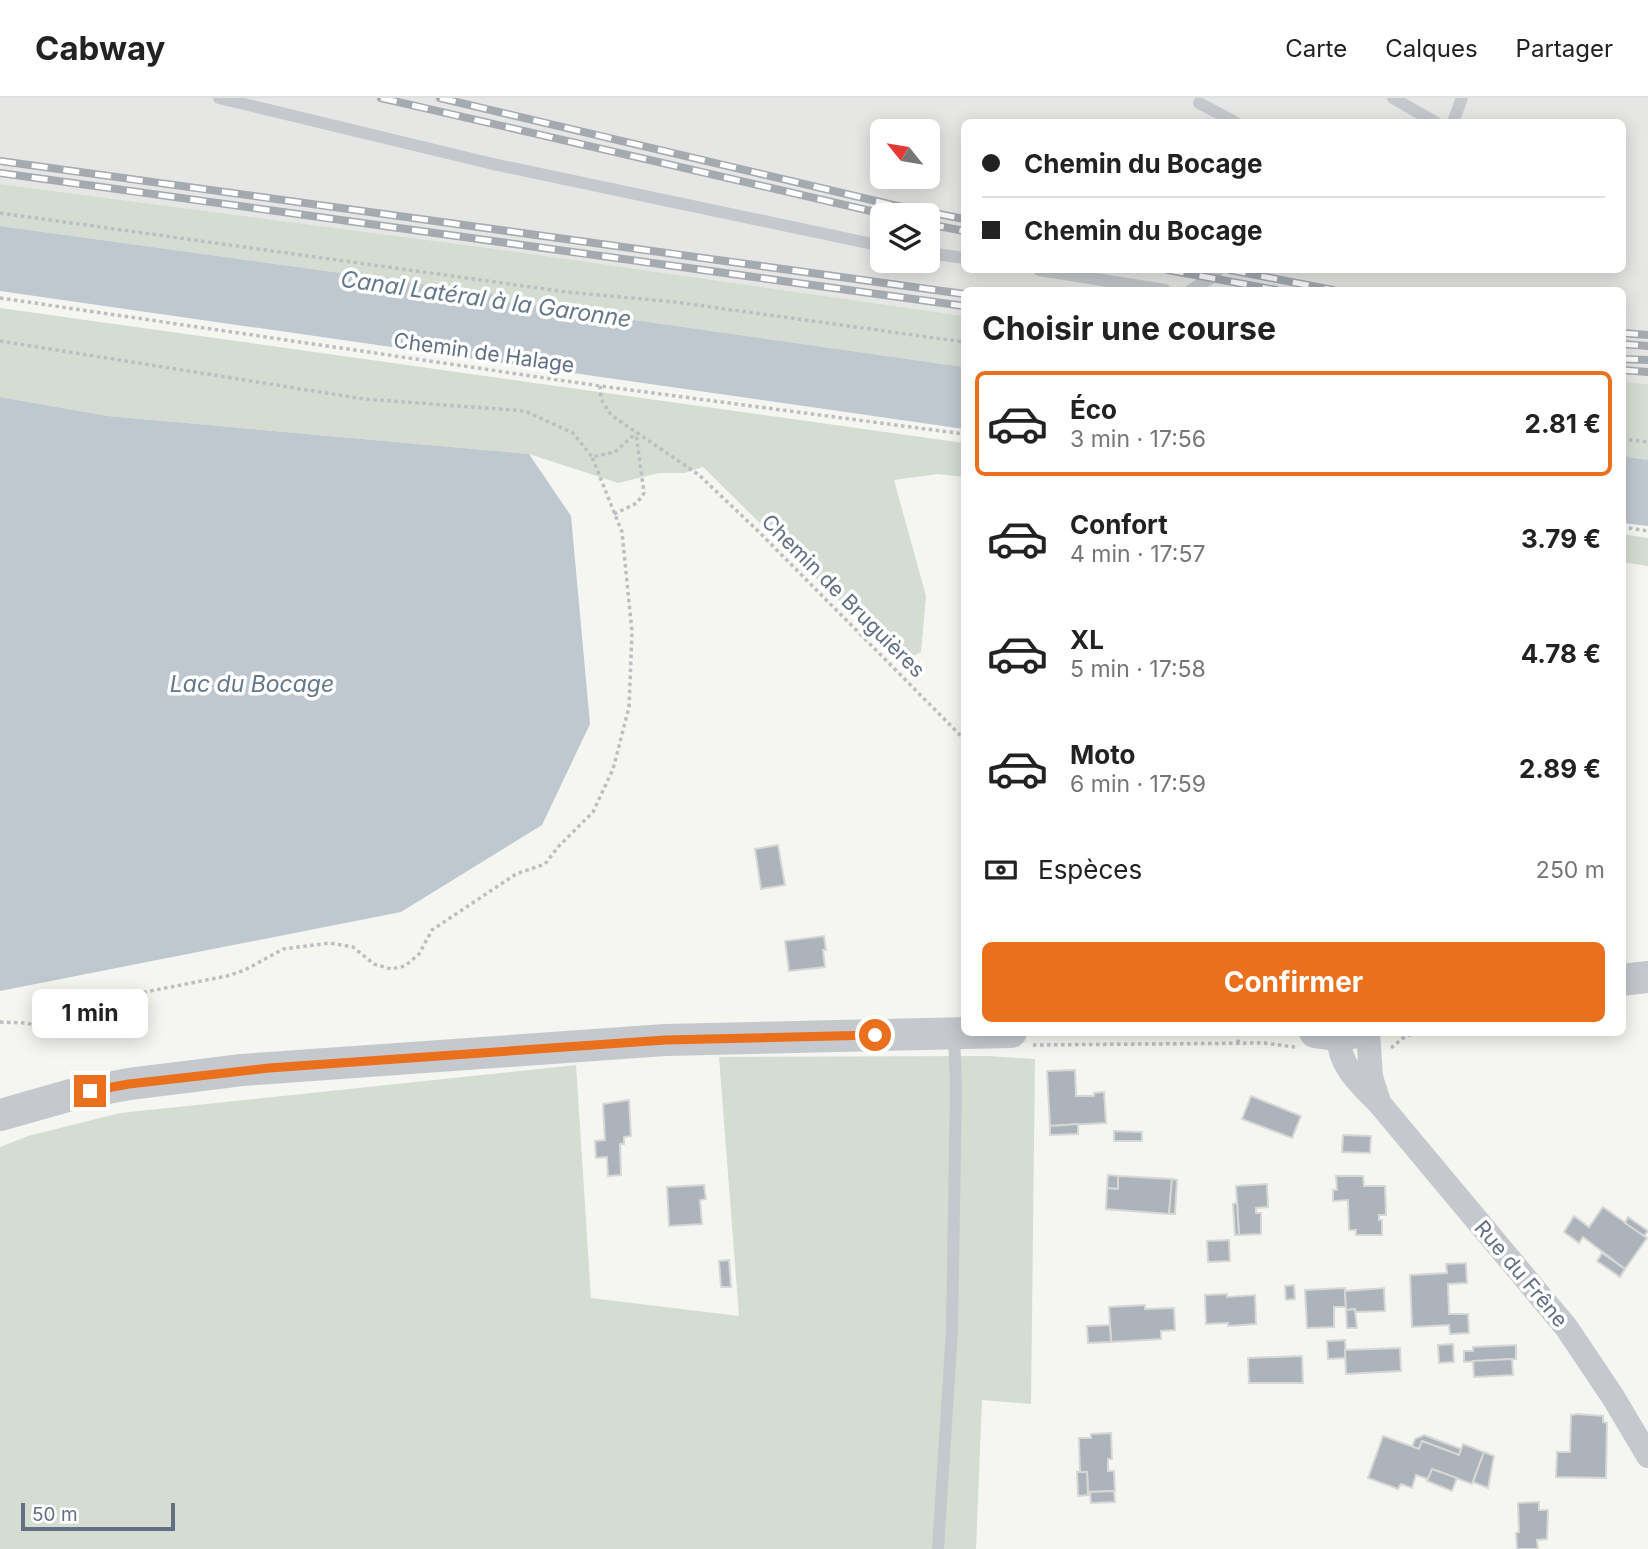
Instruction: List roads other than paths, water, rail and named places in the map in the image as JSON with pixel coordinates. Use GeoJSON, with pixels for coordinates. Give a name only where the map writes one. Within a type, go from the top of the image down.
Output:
{"type":"FeatureCollection","features":[{"type":"Feature","properties":{"kind":"street"},"geometry":{"type":"LineString","coordinates":[[1626,980],[1648,977]]}},
{"type":"Feature","properties":{"kind":"street"},"geometry":{"type":"LineString","coordinates":[[0,1115],[71,1095],[129,1084],[242,1070],[665,1040],[961,1034]]}},
{"type":"Feature","properties":{"kind":"street","name":"Rue du Frêne"},"geometry":{"type":"LineString","coordinates":[[1346,1036],[1338,1048],[1344,1062],[1566,1327],[1613,1397],[1648,1456]]}},
{"type":"Feature","properties":{"kind":"lane"},"geometry":{"type":"LineString","coordinates":[[219,98],[493,163],[870,243]]}},
{"type":"Feature","properties":{"kind":"lane"},"geometry":{"type":"LineString","coordinates":[[1393,98],[1430,119]]}},
{"type":"Feature","properties":{"kind":"lane"},"geometry":{"type":"LineString","coordinates":[[1454,119],[1462,98]]}},
{"type":"Feature","properties":{"kind":"lane"},"geometry":{"type":"LineString","coordinates":[[1199,103],[1228,119]]}},
{"type":"Feature","properties":{"kind":"lane"},"geometry":{"type":"LineString","coordinates":[[940,255],[961,258]]}},
{"type":"Feature","properties":{"kind":"lane"},"geometry":{"type":"LineString","coordinates":[[1059,273],[1146,287]]}},
{"type":"Feature","properties":{"kind":"lane"},"geometry":{"type":"LineString","coordinates":[[1196,287],[1215,273]]}},
{"type":"Feature","properties":{"kind":"lane"},"geometry":{"type":"LineString","coordinates":[[939,1549],[952,1330],[956,1086],[953,1034]]}},
{"type":"Feature","properties":{"kind":"water","name":"Canal Latéral à la Garonne"},"geometry":{"type":"Polygon","coordinates":[[[0,226],[501,295],[508,302],[961,367],[961,429],[0,291],[0,226]]]}},
{"type":"Feature","properties":{"kind":"water","name":"Lac du Bocage"},"geometry":{"type":"Polygon","coordinates":[[[0,397],[108,416],[529,454],[571,516],[590,724],[542,825],[401,912],[0,991],[0,397]]]}},
{"type":"Feature","properties":{"kind":"water"},"geometry":{"type":"Polygon","coordinates":[[[1626,457],[1648,460],[1648,526],[1626,523],[1626,457]]]}},
{"type":"Feature","properties":{"kind":"railway"},"geometry":{"type":"LineString","coordinates":[[381,98],[870,211]]}},
{"type":"Feature","properties":{"kind":"railway"},"geometry":{"type":"LineString","coordinates":[[440,98],[893,205],[961,218]]}},
{"type":"Feature","properties":{"kind":"railway"},"geometry":{"type":"LineString","coordinates":[[0,161],[961,294]]}},
{"type":"Feature","properties":{"kind":"railway"},"geometry":{"type":"LineString","coordinates":[[0,173],[961,306]]}},
{"type":"Feature","properties":{"kind":"railway"},"geometry":{"type":"LineString","coordinates":[[940,226],[961,230]]}},
{"type":"Feature","properties":{"kind":"railway"},"geometry":{"type":"LineString","coordinates":[[1184,273],[1260,287]]}},
{"type":"Feature","properties":{"kind":"railway"},"geometry":{"type":"LineString","coordinates":[[1245,273],[1318,287]]}},
{"type":"Feature","properties":{"kind":"railway"},"geometry":{"type":"LineString","coordinates":[[1626,333],[1648,335]]}},
{"type":"Feature","properties":{"kind":"railway"},"geometry":{"type":"LineString","coordinates":[[1626,344],[1648,346]]}},
{"type":"Feature","properties":{"kind":"railway"},"geometry":{"type":"LineString","coordinates":[[1626,359],[1648,360]]}},
{"type":"Feature","properties":{"kind":"railway"},"geometry":{"type":"LineString","coordinates":[[1626,370],[1648,372]]}}]}
